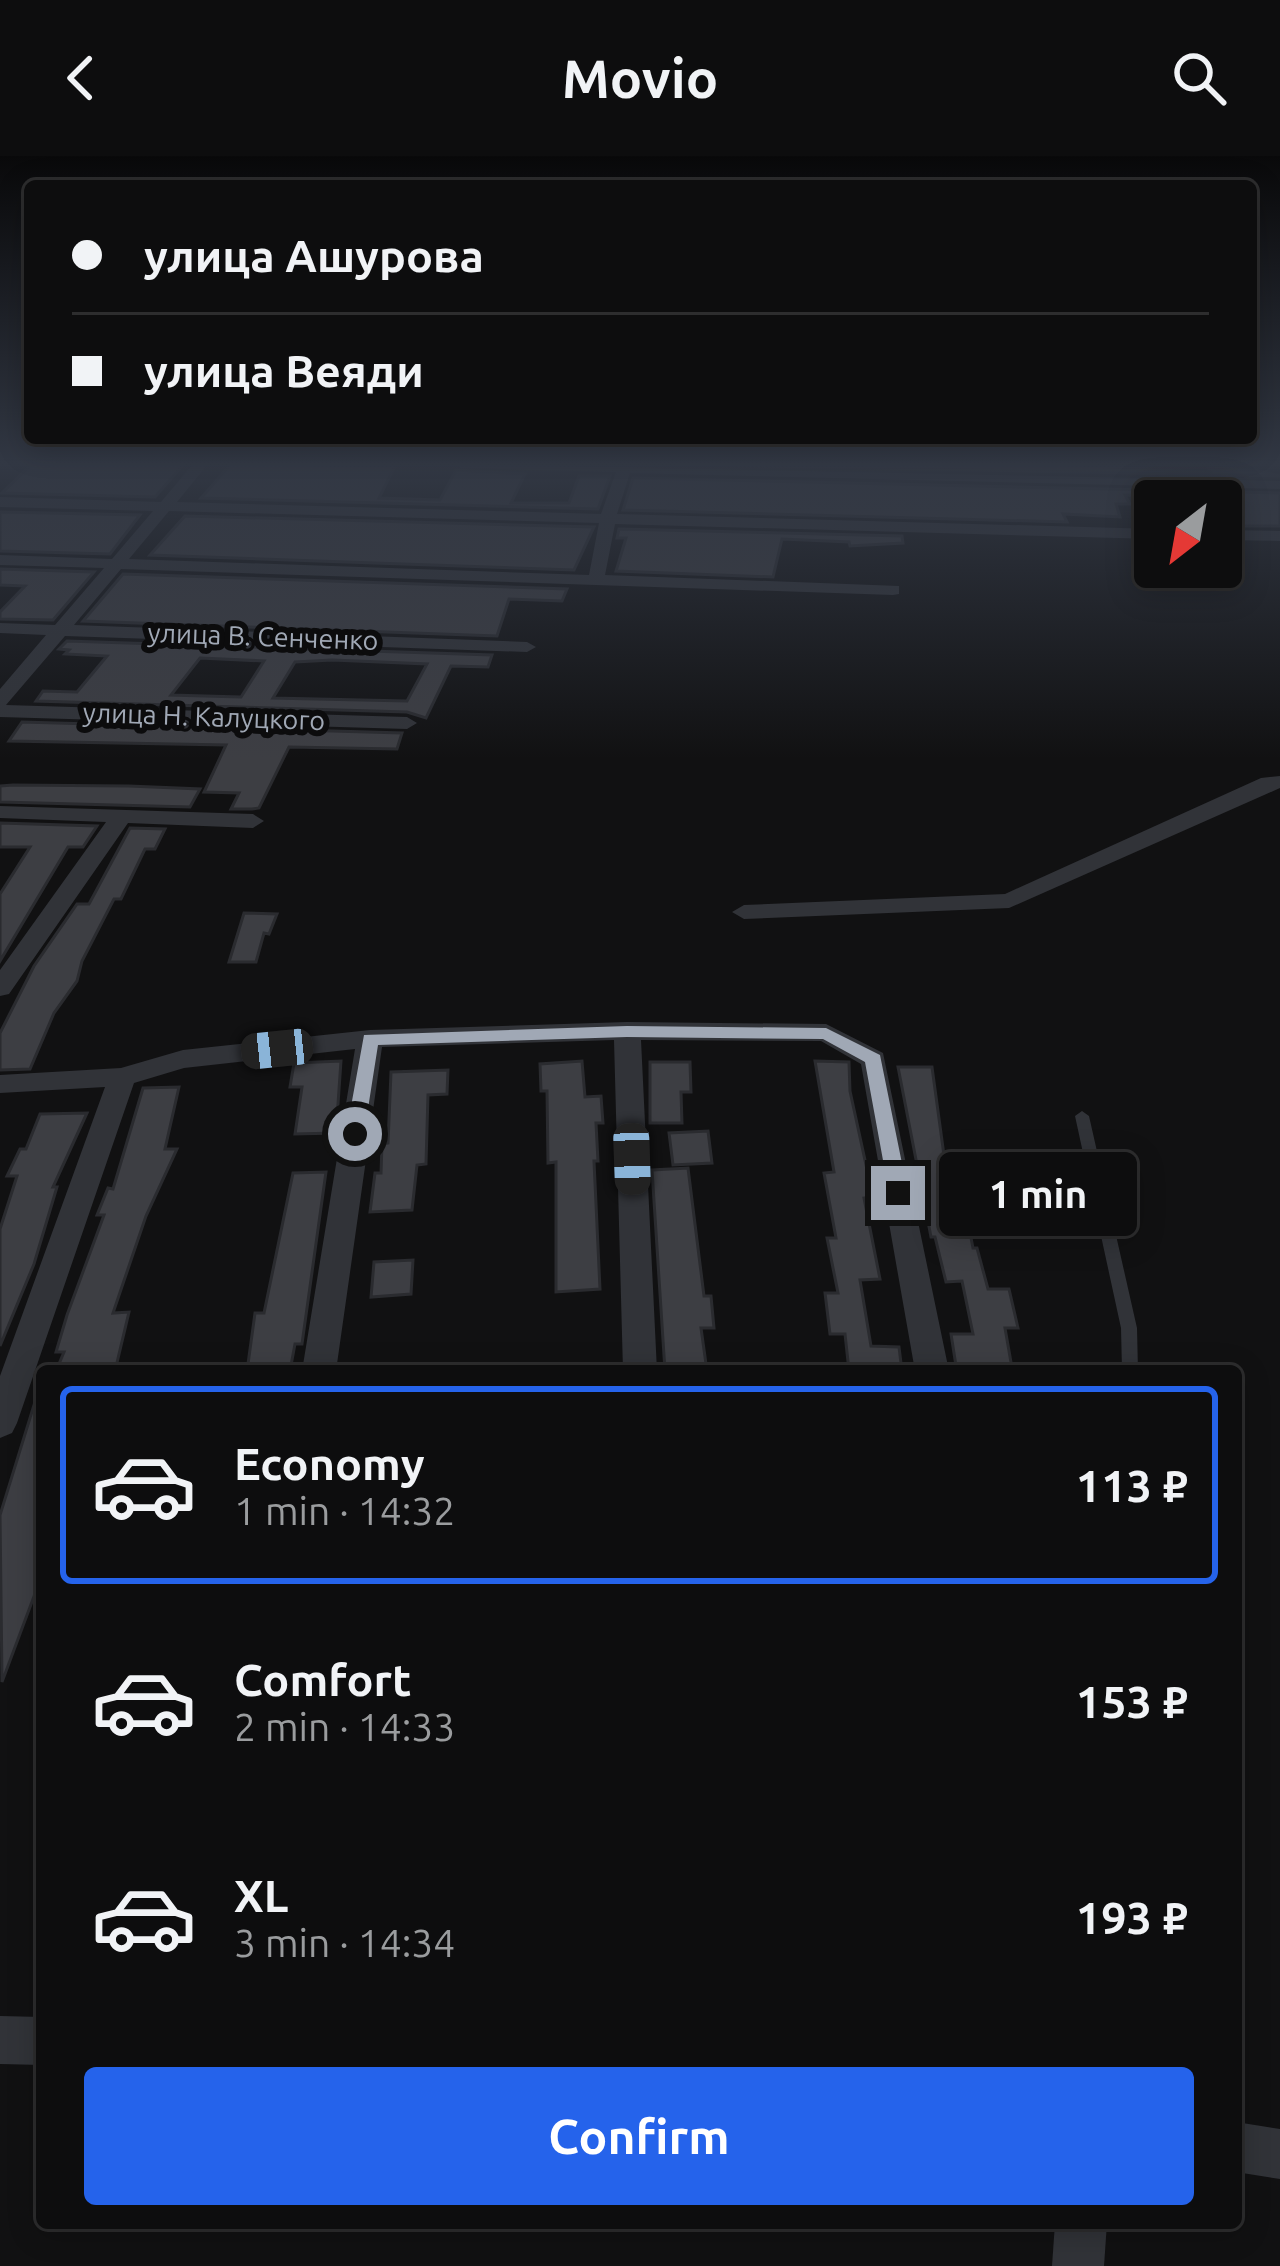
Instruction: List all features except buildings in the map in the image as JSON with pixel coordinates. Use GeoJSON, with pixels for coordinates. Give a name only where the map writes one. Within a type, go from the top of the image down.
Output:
{"type":"FeatureCollection","features":[{"type":"Feature","properties":{"kind":"street"},"geometry":{"type":"LineString","coordinates":[[96,562],[597,576],[893,590]]}},
{"type":"Feature","properties":{"kind":"street"},"geometry":{"type":"LineString","coordinates":[[597,576],[600,562]]}},
{"type":"Feature","properties":{"kind":"street"},"geometry":{"type":"LineString","coordinates":[[0,701],[117,563]]}},
{"type":"Feature","properties":{"kind":"street","name":"улица В. Сенченко"},"geometry":{"type":"LineString","coordinates":[[0,628],[527,647]]}},
{"type":"Feature","properties":{"kind":"street","name":"улица Н. Калуцкого"},"geometry":{"type":"LineString","coordinates":[[0,710],[407,724]]}},
{"type":"Feature","properties":{"kind":"street"},"geometry":{"type":"LineString","coordinates":[[744,911],[1009,901],[1268,782],[1280,782]]}},
{"type":"Feature","properties":{"kind":"street"},"geometry":{"type":"LineString","coordinates":[[0,812],[253,821]]}},
{"type":"Feature","properties":{"kind":"street"},"geometry":{"type":"LineString","coordinates":[[0,988],[121,817]]}},
{"type":"Feature","properties":{"kind":"street"},"geometry":{"type":"LineString","coordinates":[[627,1031],[640,1365]]}},
{"type":"Feature","properties":{"kind":"street"},"geometry":{"type":"LineString","coordinates":[[0,1084],[122,1077],[183,1059],[370,1039],[627,1031],[826,1034],[874,1059],[931,1365]]}},
{"type":"Feature","properties":{"kind":"street"},"geometry":{"type":"LineString","coordinates":[[320,1365],[370,1039]]}},
{"type":"Feature","properties":{"kind":"street"},"geometry":{"type":"LineString","coordinates":[[0,1423],[122,1077]]}},
{"type":"Feature","properties":{"kind":"street"},"geometry":{"type":"LineString","coordinates":[[0,2040],[36,2041]]}},
{"type":"Feature","properties":{"kind":"street"},"geometry":{"type":"LineString","coordinates":[[1242,2148],[1280,2154]]}},
{"type":"Feature","properties":{"kind":"street"},"geometry":{"type":"LineString","coordinates":[[1078,2266],[1081,2229]]}},
{"type":"Feature","properties":{"kind":"lane"},"geometry":{"type":"LineString","coordinates":[[1082,1117],[1129,1328],[1130,1365]]}},
{"type":"Feature","properties":{"kind":"route"},"geometry":{"type":"LineString","coordinates":[[355,1134],[370,1039],[627,1031],[826,1034],[853,1044],[874,1059],[898,1193]]}}]}
